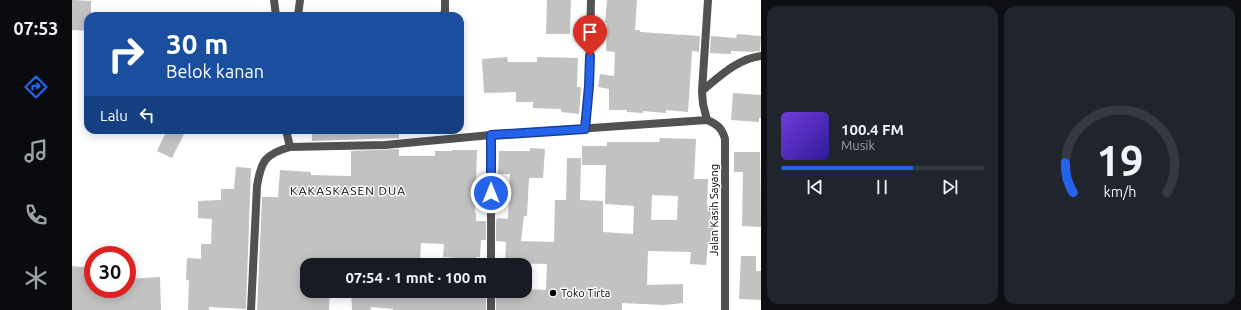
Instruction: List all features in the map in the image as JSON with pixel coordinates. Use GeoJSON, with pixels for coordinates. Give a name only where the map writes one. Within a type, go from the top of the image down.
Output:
{"type":"FeatureCollection","features":[{"type":"Feature","properties":{"kind":"street"},"geometry":{"type":"LineString","coordinates":[[274,0],[276,12]]}},
{"type":"Feature","properties":{"kind":"street"},"geometry":{"type":"LineString","coordinates":[[298,12],[300,0]]}},
{"type":"Feature","properties":{"kind":"street"},"geometry":{"type":"LineString","coordinates":[[445,0],[445,12]]}},
{"type":"Feature","properties":{"kind":"street"},"geometry":{"type":"LineString","coordinates":[[585,129],[589,86],[591,0]]}},
{"type":"Feature","properties":{"kind":"street"},"geometry":{"type":"LineString","coordinates":[[252,310],[259,170],[267,158],[275,152],[290,147],[385,145],[491,135],[706,120],[702,91],[708,0]]}},
{"type":"Feature","properties":{"kind":"street"},"geometry":{"type":"LineString","coordinates":[[702,91],[734,65],[750,57],[761,56]]}},
{"type":"Feature","properties":{"kind":"street","name":"Jalan Kasih Sayang"},"geometry":{"type":"LineString","coordinates":[[706,120],[716,124],[723,130],[725,139],[725,310]]}},
{"type":"Feature","properties":{"kind":"street"},"geometry":{"type":"LineString","coordinates":[[287,134],[290,147]]}},
{"type":"Feature","properties":{"kind":"street"},"geometry":{"type":"LineString","coordinates":[[491,135],[491,258]]}},
{"type":"Feature","properties":{"kind":"street"},"geometry":{"type":"LineString","coordinates":[[491,298],[491,310]]}},
{"type":"Feature","properties":{"kind":"building"},"geometry":{"type":"Polygon","coordinates":[[[72,0],[91,1],[91,12],[84,12],[84,31],[72,30],[72,0]]]}},
{"type":"Feature","properties":{"kind":"building"},"geometry":{"type":"Polygon","coordinates":[[[547,0],[571,0],[570,34],[546,34],[547,0]]]}},
{"type":"Feature","properties":{"kind":"building"},"geometry":{"type":"Polygon","coordinates":[[[607,0],[637,0],[635,30],[640,30],[640,32],[700,36],[699,52],[692,51],[688,112],[666,110],[666,113],[643,111],[643,113],[627,112],[627,110],[609,110],[609,89],[598,87],[600,74],[614,76],[615,52],[606,51],[607,23],[605,23],[607,0]]]}},
{"type":"Feature","properties":{"kind":"building"},"geometry":{"type":"Polygon","coordinates":[[[737,34],[761,36],[760,51],[731,51],[731,54],[710,53],[711,36],[736,38],[737,34]]]}},
{"type":"Feature","properties":{"kind":"building"},"geometry":{"type":"Polygon","coordinates":[[[507,57],[508,62],[537,62],[537,57],[578,58],[577,87],[581,87],[579,114],[561,112],[561,109],[533,108],[533,102],[516,102],[516,92],[484,93],[482,59],[507,57]]]}},
{"type":"Feature","properties":{"kind":"building"},"geometry":{"type":"Polygon","coordinates":[[[733,93],[761,95],[761,118],[759,118],[759,122],[731,120],[733,93]]]}},
{"type":"Feature","properties":{"kind":"building"},"geometry":{"type":"Polygon","coordinates":[[[165,134],[184,134],[172,158],[157,151],[165,134]]]}},
{"type":"Feature","properties":{"kind":"building"},"geometry":{"type":"Polygon","coordinates":[[[312,134],[399,134],[399,138],[312,141],[312,134]]]}},
{"type":"Feature","properties":{"kind":"building"},"geometry":{"type":"Polygon","coordinates":[[[660,138],[696,139],[694,179],[708,179],[707,205],[711,205],[711,224],[714,225],[713,244],[708,244],[706,265],[690,264],[691,252],[648,251],[647,285],[683,284],[683,303],[664,305],[622,303],[622,310],[496,310],[496,298],[532,298],[532,289],[546,290],[547,264],[532,264],[532,258],[505,258],[506,242],[496,241],[497,218],[508,219],[510,174],[498,174],[499,151],[530,151],[530,148],[545,149],[543,178],[529,178],[527,216],[524,216],[521,241],[554,242],[555,200],[566,200],[567,158],[581,158],[580,200],[603,201],[603,232],[633,234],[634,206],[605,204],[606,165],[582,165],[582,146],[607,146],[607,142],[659,142],[660,138]],[[652,195],[651,220],[677,220],[678,196],[652,195]]]}},
{"type":"Feature","properties":{"kind":"building"},"geometry":{"type":"Polygon","coordinates":[[[399,149],[399,156],[435,156],[435,151],[477,150],[476,221],[486,221],[486,240],[481,240],[480,257],[443,257],[444,244],[421,243],[420,258],[300,258],[300,298],[330,298],[329,310],[257,310],[262,197],[278,197],[280,170],[311,172],[311,175],[351,176],[351,151],[399,149]]]}},
{"type":"Feature","properties":{"kind":"building"},"geometry":{"type":"Polygon","coordinates":[[[734,152],[760,152],[761,227],[742,226],[743,172],[734,172],[734,152]]]}},
{"type":"Feature","properties":{"kind":"building"},"geometry":{"type":"Polygon","coordinates":[[[236,167],[251,168],[246,309],[209,307],[209,310],[188,310],[189,280],[186,280],[187,258],[201,259],[201,244],[211,244],[212,219],[198,218],[198,201],[221,200],[221,189],[234,189],[236,167]]]}},
{"type":"Feature","properties":{"kind":"building"},"geometry":{"type":"Polygon","coordinates":[[[741,256],[756,256],[756,271],[761,271],[761,300],[739,299],[741,256]]]}},
{"type":"Feature","properties":{"kind":"building"},"geometry":{"type":"Polygon","coordinates":[[[72,266],[84,267],[84,298],[136,298],[136,278],[160,277],[161,310],[72,310],[72,266]]]}},
{"type":"Feature","properties":{"kind":"building"},"geometry":{"type":"Polygon","coordinates":[[[351,298],[486,298],[486,310],[393,310],[371,307],[371,310],[352,310],[351,298]]]}},
{"type":"Feature","properties":{"kind":"place","name":"Toko Tirta"},"geometry":{"type":"Point","coordinates":[553,293]}},
{"type":"Feature","properties":{"kind":"district","name":"KAKASKASEN DUA"},"geometry":{"type":"Point","coordinates":[348,190]}},
{"type":"Feature","properties":{"kind":"route"},"geometry":{"type":"LineString","coordinates":[[491,193],[491,135],[585,129],[590,56]]}}]}
